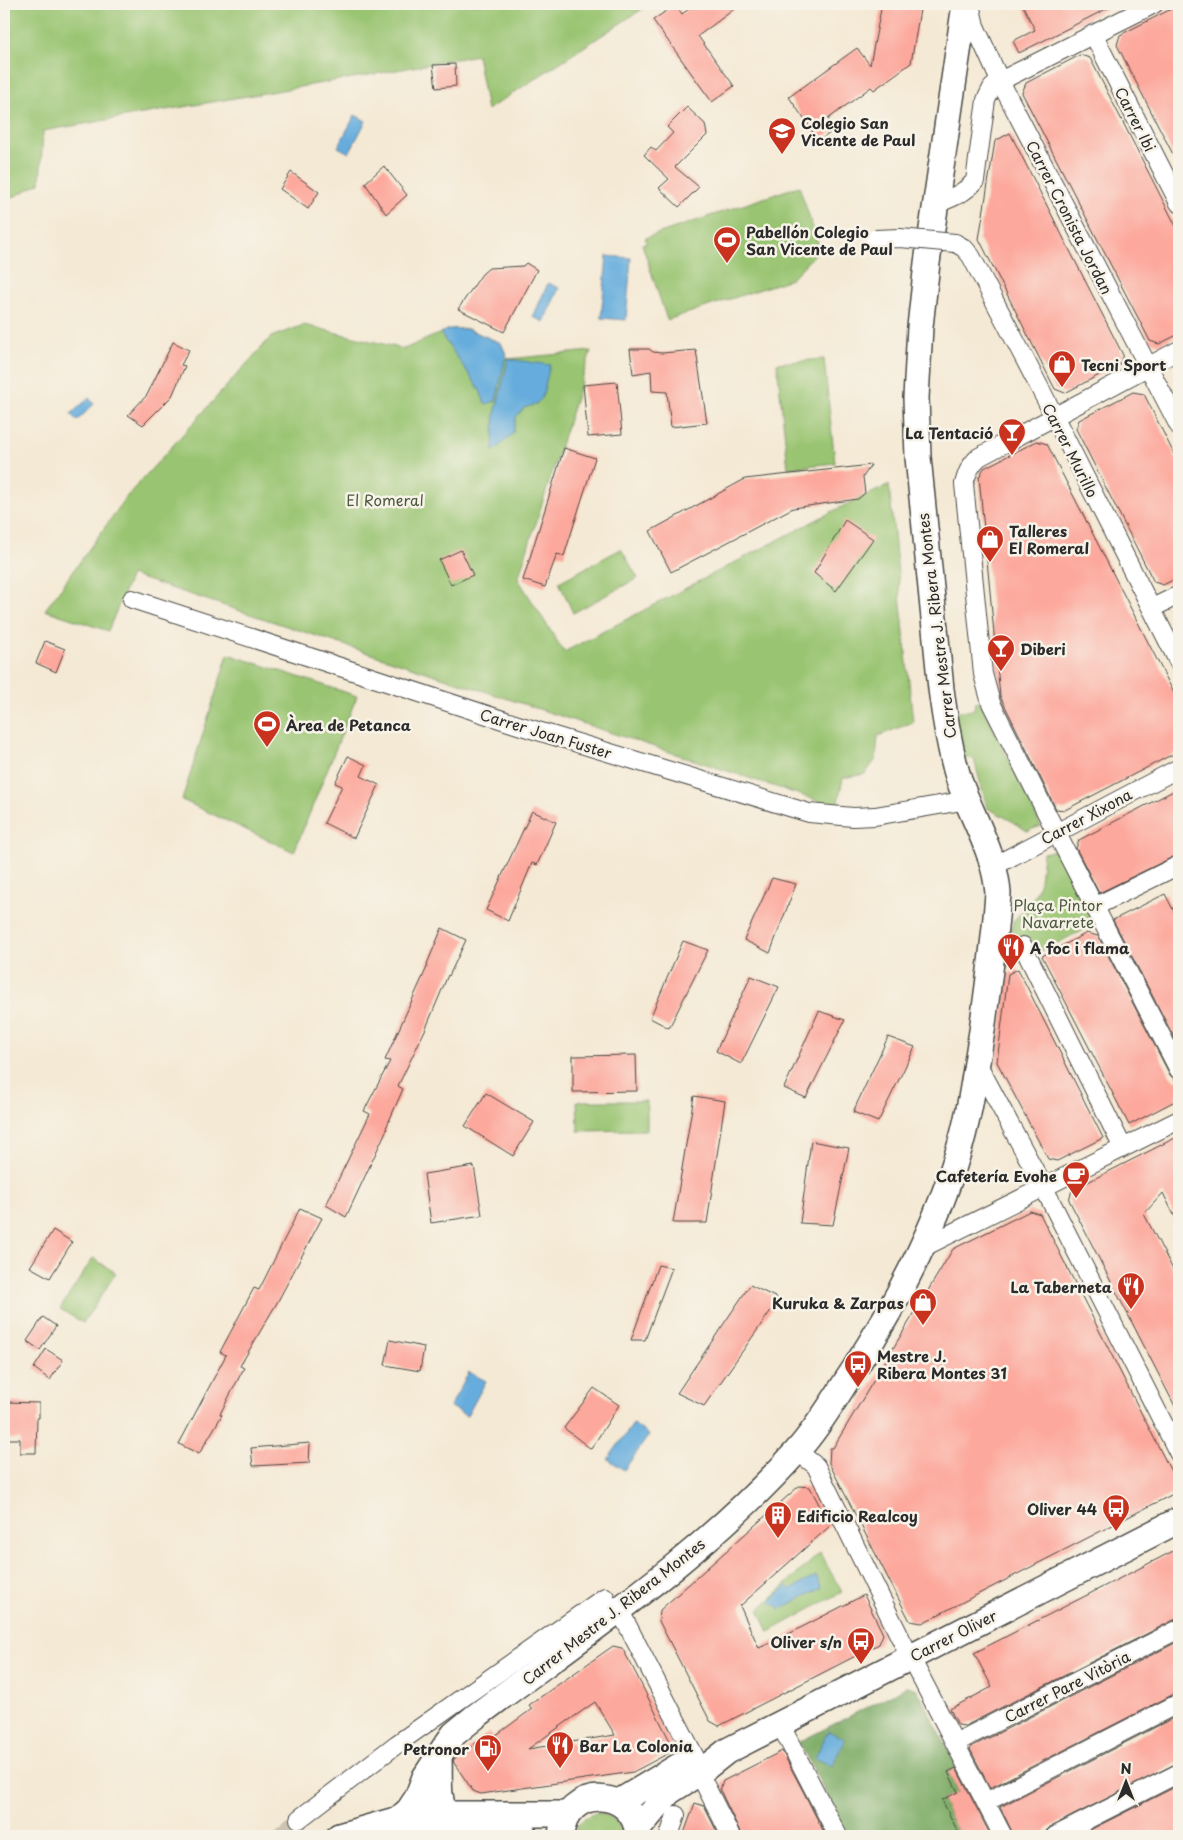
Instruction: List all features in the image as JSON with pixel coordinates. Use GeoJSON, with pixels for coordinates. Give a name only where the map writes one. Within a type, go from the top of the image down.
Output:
{"type":"FeatureCollection","features":[{"type":"Feature","properties":{"kind":"street","name":"Carrer Mestre J. Ribera Montes"},"geometry":{"type":"LineString","coordinates":[[404,1828],[409,1810],[417,1798],[425,1778],[454,1734],[612,1603],[658,1579],[716,1531],[797,1451],[828,1409],[878,1332],[922,1248],[958,1156],[977,1063],[997,910],[997,880],[994,866],[960,782],[952,755],[941,689],[916,431],[916,398],[920,328],[927,263],[965,4]]}},
{"type":"Feature","properties":{"kind":"street","name":"Carrer Cronista Jordan"},"geometry":{"type":"LineString","coordinates":[[970,4],[987,55],[1179,426]]}},
{"type":"Feature","properties":{"kind":"street"},"geometry":{"type":"LineString","coordinates":[[936,204],[959,195],[975,181],[986,100],[992,88],[1000,81],[1154,4]]}},
{"type":"Feature","properties":{"kind":"street","name":"Carrer Ibi"},"geometry":{"type":"LineString","coordinates":[[1093,34],[1179,203]]}},
{"type":"Feature","properties":{"kind":"street","name":"Carrer Murillo"},"geometry":{"type":"LineString","coordinates":[[875,239],[900,238],[955,243],[964,248],[971,256],[1179,663]]}},
{"type":"Feature","properties":{"kind":"street"},"geometry":{"type":"LineString","coordinates":[[1179,350],[979,457],[968,470],[964,484],[983,674],[991,703],[1179,1070]]}},
{"type":"Feature","properties":{"kind":"street"},"geometry":{"type":"LineString","coordinates":[[1152,608],[1179,595]]}},
{"type":"Feature","properties":{"kind":"street","name":"Carrer Joan Fuster"},"geometry":{"type":"LineString","coordinates":[[132,600],[518,725],[809,813],[853,817],[875,816],[968,800]]}},
{"type":"Feature","properties":{"kind":"street","name":"Carrer Xixona"},"geometry":{"type":"LineString","coordinates":[[994,866],[1179,768]]}},
{"type":"Feature","properties":{"kind":"street"},"geometry":{"type":"LineString","coordinates":[[1094,907],[1178,870]]}},
{"type":"Feature","properties":{"kind":"street"},"geometry":{"type":"LineString","coordinates":[[1023,946],[1123,1148]]}},
{"type":"Feature","properties":{"kind":"street"},"geometry":{"type":"LineString","coordinates":[[977,1063],[1044,1188],[1179,1454]]}},
{"type":"Feature","properties":{"kind":"street"},"geometry":{"type":"LineString","coordinates":[[922,1248],[1179,1120]]}},
{"type":"Feature","properties":{"kind":"street"},"geometry":{"type":"LineString","coordinates":[[797,1451],[816,1466],[910,1656],[1003,1836]]}},
{"type":"Feature","properties":{"kind":"street","name":"Carrer Oliver"},"geometry":{"type":"LineString","coordinates":[[619,1802],[727,1751],[1179,1520]]}},
{"type":"Feature","properties":{"kind":"street"},"geometry":{"type":"LineString","coordinates":[[300,1819],[397,1744],[612,1603],[697,1765],[731,1836]]}},
{"type":"Feature","properties":{"kind":"street","name":"Carrer Pare Vitòria"},"geometry":{"type":"LineString","coordinates":[[956,1743],[1179,1629]]}},
{"type":"Feature","properties":{"kind":"street"},"geometry":{"type":"LineString","coordinates":[[986,1802],[1179,1702]]}},
{"type":"Feature","properties":{"kind":"street"},"geometry":{"type":"LineString","coordinates":[[780,1724],[838,1836]]}},
{"type":"Feature","properties":{"kind":"street"},"geometry":{"type":"LineString","coordinates":[[439,1757],[438,1787],[441,1805],[445,1814]]}},
{"type":"Feature","properties":{"kind":"street","name":"Carrer Oliver"},"geometry":{"type":"LineString","coordinates":[[638,1833],[668,1792],[697,1765]]}},
{"type":"Feature","properties":{"kind":"street"},"geometry":{"type":"LineString","coordinates":[[1055,1836],[1179,1773]]}},
{"type":"Feature","properties":{"kind":"street"},"geometry":{"type":"LineString","coordinates":[[404,1828],[445,1814],[565,1825],[582,1802],[594,1798],[607,1798],[619,1802],[631,1814],[638,1833]]}},
{"type":"Feature","properties":{"kind":"street"},"geometry":{"type":"LineString","coordinates":[[669,1836],[676,1815]]}},
{"type":"Feature","properties":{"kind":"street"},"geometry":{"type":"LineString","coordinates":[[339,1836],[404,1828],[487,1829],[525,1836]]}},
{"type":"Feature","properties":{"kind":"green space"},"geometry":{"type":"Polygon","coordinates":[[[4,4],[650,4],[487,110],[477,55],[43,131],[40,183],[4,202],[4,4]]]}},
{"type":"Feature","properties":{"kind":"green space","name":"Pabellón Colegio San Vicente de Paul"},"geometry":{"type":"Polygon","coordinates":[[[799,186],[820,249],[791,279],[667,320],[642,244],[647,243],[645,238],[799,186]]]}},
{"type":"Feature","properties":{"kind":"green space","name":"El Romeral"},"geometry":{"type":"Polygon","coordinates":[[[304,325],[404,349],[450,329],[467,329],[501,343],[508,359],[591,351],[518,579],[564,652],[839,508],[889,485],[913,722],[878,736],[876,759],[865,774],[843,778],[837,807],[131,575],[108,631],[45,610],[128,495],[271,337],[304,325]]]}},
{"type":"Feature","properties":{"kind":"green space"},"geometry":{"type":"Polygon","coordinates":[[[824,359],[835,463],[788,468],[777,363],[824,359]]]}},
{"type":"Feature","properties":{"kind":"green space"},"geometry":{"type":"Polygon","coordinates":[[[621,549],[638,578],[573,613],[559,582],[621,549]]]}},
{"type":"Feature","properties":{"kind":"green space","name":"Àrea de Petanca"},"geometry":{"type":"Polygon","coordinates":[[[228,654],[357,696],[294,852],[182,800],[228,654]]]}},
{"type":"Feature","properties":{"kind":"green space"},"geometry":{"type":"Polygon","coordinates":[[[980,701],[1041,826],[1027,831],[987,808],[974,759],[963,755],[954,711],[974,709],[975,702],[980,701]]]}},
{"type":"Feature","properties":{"kind":"green space","name":"Plaça Pintor Navarrete"},"geometry":{"type":"Polygon","coordinates":[[[1057,850],[1094,925],[1005,968],[1013,921],[1026,908],[1035,895],[1040,881],[1043,853],[1057,850]]]}},
{"type":"Feature","properties":{"kind":"green space"},"geometry":{"type":"Polygon","coordinates":[[[577,1101],[647,1101],[647,1130],[578,1131],[577,1101]]]}},
{"type":"Feature","properties":{"kind":"green space"},"geometry":{"type":"Polygon","coordinates":[[[93,1258],[116,1273],[83,1323],[60,1309],[93,1258]]]}},
{"type":"Feature","properties":{"kind":"green space"},"geometry":{"type":"Polygon","coordinates":[[[820,1553],[842,1592],[769,1632],[759,1609],[820,1553]]]}},
{"type":"Feature","properties":{"kind":"green space"},"geometry":{"type":"Polygon","coordinates":[[[908,1686],[917,1689],[957,1767],[948,1772],[958,1792],[942,1800],[960,1836],[848,1836],[799,1742],[908,1686]]]}},
{"type":"Feature","properties":{"kind":"green space"},"geometry":{"type":"Polygon","coordinates":[[[597,1813],[611,1817],[617,1823],[622,1836],[575,1836],[579,1824],[588,1816],[597,1813]]]}},
{"type":"Feature","properties":{"kind":"water"},"geometry":{"type":"Polygon","coordinates":[[[355,115],[366,121],[349,153],[338,147],[355,115]]]}},
{"type":"Feature","properties":{"kind":"water"},"geometry":{"type":"Polygon","coordinates":[[[607,256],[631,258],[626,320],[601,318],[607,256]]]}},
{"type":"Feature","properties":{"kind":"water"},"geometry":{"type":"Polygon","coordinates":[[[548,283],[559,288],[544,322],[533,317],[548,283]]]}},
{"type":"Feature","properties":{"kind":"water"},"geometry":{"type":"Polygon","coordinates":[[[450,329],[467,329],[501,343],[506,355],[496,401],[485,404],[480,390],[440,333],[450,329]]]}},
{"type":"Feature","properties":{"kind":"water"},"geometry":{"type":"Polygon","coordinates":[[[508,359],[550,365],[542,398],[536,404],[524,408],[516,417],[513,433],[493,452],[495,414],[508,359]]]}},
{"type":"Feature","properties":{"kind":"water"},"geometry":{"type":"Polygon","coordinates":[[[89,398],[94,404],[77,421],[71,414],[89,398]]]}},
{"type":"Feature","properties":{"kind":"water"},"geometry":{"type":"Polygon","coordinates":[[[469,1372],[486,1381],[467,1416],[450,1407],[469,1372]]]}},
{"type":"Feature","properties":{"kind":"water"},"geometry":{"type":"Polygon","coordinates":[[[633,1424],[649,1435],[624,1470],[608,1459],[633,1424]]]}},
{"type":"Feature","properties":{"kind":"water"},"geometry":{"type":"Polygon","coordinates":[[[816,1576],[822,1588],[780,1609],[777,1604],[775,1606],[770,1601],[787,1586],[791,1589],[816,1576]]]}},
{"type":"Feature","properties":{"kind":"water"},"geometry":{"type":"Polygon","coordinates":[[[828,1731],[845,1739],[832,1766],[815,1758],[828,1731]]]}},
{"type":"Feature","properties":{"kind":"building"},"geometry":{"type":"Polygon","coordinates":[[[696,4],[741,4],[698,36],[734,86],[712,102],[653,20],[675,5],[682,14],[696,4]]]}},
{"type":"Feature","properties":{"kind":"building"},"geometry":{"type":"Polygon","coordinates":[[[882,4],[921,4],[911,63],[874,90],[871,87],[828,119],[835,129],[819,141],[789,97],[857,48],[870,65],[882,4]]]}},
{"type":"Feature","properties":{"kind":"building"},"geometry":{"type":"Polygon","coordinates":[[[1022,4],[1116,4],[1019,53],[1013,41],[1035,30],[1022,4]]]}},
{"type":"Feature","properties":{"kind":"building"},"geometry":{"type":"Polygon","coordinates":[[[1179,5],[1179,166],[1117,45],[1120,35],[1179,5]]]}},
{"type":"Feature","properties":{"kind":"building"},"geometry":{"type":"Polygon","coordinates":[[[1080,55],[1090,58],[1179,232],[1179,334],[1159,344],[1150,341],[1022,93],[1026,83],[1080,55]]]}},
{"type":"Feature","properties":{"kind":"building"},"geometry":{"type":"Polygon","coordinates":[[[455,64],[456,86],[436,88],[433,65],[455,64]]]}},
{"type":"Feature","properties":{"kind":"building"},"geometry":{"type":"Polygon","coordinates":[[[687,107],[705,124],[707,135],[675,167],[699,187],[679,207],[659,188],[669,179],[644,155],[651,147],[656,151],[673,133],[667,127],[687,107]]]}},
{"type":"Feature","properties":{"kind":"building"},"geometry":{"type":"Polygon","coordinates":[[[1010,133],[1123,355],[1120,364],[1065,393],[1055,389],[979,239],[995,141],[1010,133]]]}},
{"type":"Feature","properties":{"kind":"building"},"geometry":{"type":"Polygon","coordinates":[[[384,166],[407,195],[386,214],[365,183],[384,166]]]}},
{"type":"Feature","properties":{"kind":"building"},"geometry":{"type":"Polygon","coordinates":[[[291,172],[319,192],[308,209],[280,189],[291,172]]]}},
{"type":"Feature","properties":{"kind":"building"},"geometry":{"type":"Polygon","coordinates":[[[526,263],[537,270],[504,332],[458,309],[482,274],[489,268],[523,266],[526,263]]]}},
{"type":"Feature","properties":{"kind":"building"},"geometry":{"type":"Polygon","coordinates":[[[173,342],[189,350],[181,365],[185,366],[172,396],[143,425],[128,415],[147,395],[173,342]]]}},
{"type":"Feature","properties":{"kind":"building"},"geometry":{"type":"Polygon","coordinates":[[[630,349],[649,349],[653,352],[662,353],[696,350],[707,423],[671,427],[667,392],[652,391],[651,371],[633,374],[630,349]]]}},
{"type":"Feature","properties":{"kind":"building"},"geometry":{"type":"Polygon","coordinates":[[[617,382],[622,434],[588,437],[583,385],[617,382]]]}},
{"type":"Feature","properties":{"kind":"building"},"geometry":{"type":"Polygon","coordinates":[[[1133,392],[1144,394],[1179,464],[1179,577],[1163,585],[1154,582],[1076,429],[1079,420],[1133,392]]]}},
{"type":"Feature","properties":{"kind":"building"},"geometry":{"type":"Polygon","coordinates":[[[1037,441],[1047,444],[1179,703],[1179,751],[1065,810],[1056,809],[1000,696],[979,477],[984,468],[1037,441]]]}},
{"type":"Feature","properties":{"kind":"building"},"geometry":{"type":"Polygon","coordinates":[[[564,448],[595,458],[564,556],[557,554],[545,587],[523,580],[564,448]]]}},
{"type":"Feature","properties":{"kind":"building"},"geometry":{"type":"Polygon","coordinates":[[[871,465],[863,477],[865,493],[858,499],[793,508],[671,572],[650,531],[745,479],[871,465]]]}},
{"type":"Feature","properties":{"kind":"building"},"geometry":{"type":"Polygon","coordinates":[[[845,520],[873,539],[836,591],[814,573],[845,520]]]}},
{"type":"Feature","properties":{"kind":"building"},"geometry":{"type":"Polygon","coordinates":[[[461,550],[473,575],[451,585],[439,560],[461,550]]]}},
{"type":"Feature","properties":{"kind":"building"},"geometry":{"type":"Polygon","coordinates":[[[45,641],[65,649],[56,672],[36,663],[45,641]]]}},
{"type":"Feature","properties":{"kind":"building"},"geometry":{"type":"Polygon","coordinates":[[[348,756],[366,765],[361,776],[379,785],[354,838],[324,823],[342,786],[335,783],[348,756]]]}},
{"type":"Feature","properties":{"kind":"building"},"geometry":{"type":"Polygon","coordinates":[[[1179,788],[1179,854],[1099,893],[1076,848],[1079,840],[1179,788]]]}},
{"type":"Feature","properties":{"kind":"building"},"geometry":{"type":"Polygon","coordinates":[[[532,811],[556,822],[537,865],[532,863],[508,921],[486,910],[532,811]]]}},
{"type":"Feature","properties":{"kind":"building"},"geometry":{"type":"Polygon","coordinates":[[[772,878],[796,884],[770,953],[744,940],[772,878]]]}},
{"type":"Feature","properties":{"kind":"building"},"geometry":{"type":"Polygon","coordinates":[[[1165,894],[1179,921],[1179,1047],[1113,920],[1165,894]]]}},
{"type":"Feature","properties":{"kind":"building"},"geometry":{"type":"Polygon","coordinates":[[[442,928],[466,940],[448,975],[426,1028],[398,1086],[403,1089],[387,1129],[346,1217],[326,1205],[370,1114],[364,1111],[390,1061],[385,1060],[428,965],[442,928]]]}},
{"type":"Feature","properties":{"kind":"building"},"geometry":{"type":"Polygon","coordinates":[[[1087,933],[1098,936],[1170,1075],[1179,1081],[1179,1089],[1175,1101],[1129,1125],[1042,956],[1087,933]]]}},
{"type":"Feature","properties":{"kind":"building"},"geometry":{"type":"Polygon","coordinates":[[[683,941],[708,950],[669,1028],[650,1018],[683,941]]]}},
{"type":"Feature","properties":{"kind":"building"},"geometry":{"type":"Polygon","coordinates":[[[1018,969],[1103,1138],[1057,1161],[1048,1159],[997,1062],[1008,974],[1018,969]]]}},
{"type":"Feature","properties":{"kind":"building"},"geometry":{"type":"Polygon","coordinates":[[[751,976],[779,987],[741,1064],[716,1051],[751,976]]]}},
{"type":"Feature","properties":{"kind":"building"},"geometry":{"type":"Polygon","coordinates":[[[819,1011],[845,1020],[806,1098],[784,1088],[819,1011]]]}},
{"type":"Feature","properties":{"kind":"building"},"geometry":{"type":"Polygon","coordinates":[[[888,1037],[915,1047],[878,1122],[853,1112],[888,1037]]]}},
{"type":"Feature","properties":{"kind":"building"},"geometry":{"type":"Polygon","coordinates":[[[636,1055],[637,1091],[573,1092],[573,1056],[636,1055]]]}},
{"type":"Feature","properties":{"kind":"building"},"geometry":{"type":"Polygon","coordinates":[[[486,1093],[534,1122],[513,1156],[465,1126],[486,1093]]]}},
{"type":"Feature","properties":{"kind":"building"},"geometry":{"type":"Polygon","coordinates":[[[694,1096],[725,1101],[707,1223],[673,1223],[694,1096]]]}},
{"type":"Feature","properties":{"kind":"building"},"geometry":{"type":"Polygon","coordinates":[[[1179,1136],[1179,1225],[1163,1193],[1144,1214],[1179,1281],[1179,1414],[1069,1200],[1072,1190],[1179,1136]]]}},
{"type":"Feature","properties":{"kind":"building"},"geometry":{"type":"Polygon","coordinates":[[[811,1141],[849,1148],[833,1225],[800,1223],[811,1141]]]}},
{"type":"Feature","properties":{"kind":"building"},"geometry":{"type":"Polygon","coordinates":[[[474,1166],[482,1215],[431,1223],[424,1174],[474,1166]]]}},
{"type":"Feature","properties":{"kind":"building"},"geometry":{"type":"Polygon","coordinates":[[[300,1208],[322,1218],[278,1301],[240,1366],[244,1368],[220,1414],[222,1415],[199,1454],[179,1444],[226,1355],[220,1352],[254,1288],[259,1290],[300,1208]]]}},
{"type":"Feature","properties":{"kind":"building"},"geometry":{"type":"Polygon","coordinates":[[[1030,1211],[1040,1214],[1177,1483],[1175,1493],[922,1623],[910,1621],[829,1463],[830,1448],[833,1448],[953,1249],[1030,1211]]]}},
{"type":"Feature","properties":{"kind":"building"},"geometry":{"type":"Polygon","coordinates":[[[53,1230],[72,1242],[50,1278],[30,1267],[53,1230]]]}},
{"type":"Feature","properties":{"kind":"building"},"geometry":{"type":"Polygon","coordinates":[[[658,1265],[672,1268],[645,1340],[631,1340],[658,1265]]]}},
{"type":"Feature","properties":{"kind":"building"},"geometry":{"type":"Polygon","coordinates":[[[750,1285],[779,1299],[704,1406],[677,1393],[750,1285]]]}},
{"type":"Feature","properties":{"kind":"building"},"geometry":{"type":"Polygon","coordinates":[[[43,1317],[56,1326],[40,1350],[27,1341],[43,1317]]]}},
{"type":"Feature","properties":{"kind":"building"},"geometry":{"type":"Polygon","coordinates":[[[390,1340],[424,1347],[420,1371],[385,1365],[390,1340]]]}},
{"type":"Feature","properties":{"kind":"building"},"geometry":{"type":"Polygon","coordinates":[[[46,1349],[63,1360],[50,1380],[34,1368],[46,1349]]]}},
{"type":"Feature","properties":{"kind":"building"},"geometry":{"type":"Polygon","coordinates":[[[594,1388],[619,1405],[591,1449],[564,1428],[594,1388]]]}},
{"type":"Feature","properties":{"kind":"building"},"geometry":{"type":"Polygon","coordinates":[[[4,1402],[39,1403],[36,1453],[20,1453],[20,1439],[8,1439],[9,1416],[4,1412],[4,1402]]]}},
{"type":"Feature","properties":{"kind":"building"},"geometry":{"type":"Polygon","coordinates":[[[310,1443],[309,1463],[253,1466],[251,1448],[310,1443]]]}},
{"type":"Feature","properties":{"kind":"building"},"geometry":{"type":"Polygon","coordinates":[[[799,1486],[810,1487],[830,1526],[740,1606],[759,1648],[864,1595],[883,1634],[879,1644],[719,1726],[710,1721],[659,1621],[660,1610],[799,1486]]]}},
{"type":"Feature","properties":{"kind":"building"},"geometry":{"type":"Polygon","coordinates":[[[1179,1548],[1179,1618],[965,1726],[958,1725],[950,1709],[992,1687],[974,1653],[1179,1548]]]}},
{"type":"Feature","properties":{"kind":"building"},"geometry":{"type":"Polygon","coordinates":[[[1179,1641],[1179,1692],[990,1788],[970,1749],[973,1746],[1179,1641]]]}},
{"type":"Feature","properties":{"kind":"building"},"geometry":{"type":"Polygon","coordinates":[[[613,1646],[622,1648],[671,1743],[669,1753],[633,1772],[481,1794],[473,1791],[453,1760],[489,1733],[492,1738],[532,1709],[529,1705],[613,1646]],[[595,1702],[528,1749],[615,1735],[595,1702]]]}},
{"type":"Feature","properties":{"kind":"building"},"geometry":{"type":"Polygon","coordinates":[[[1179,1715],[1179,1762],[1050,1827],[1044,1836],[1014,1836],[1000,1807],[1179,1715]]]}},
{"type":"Feature","properties":{"kind":"building"},"geometry":{"type":"Polygon","coordinates":[[[782,1751],[826,1836],[742,1836],[720,1790],[723,1781],[782,1751]]]}},
{"type":"Feature","properties":{"kind":"building"},"geometry":{"type":"Polygon","coordinates":[[[956,1768],[991,1836],[960,1836],[942,1800],[958,1792],[948,1772],[956,1768]]]}},
{"type":"Feature","properties":{"kind":"building"},"geometry":{"type":"Polygon","coordinates":[[[1179,1785],[1179,1836],[1078,1836],[1179,1785]]]}},
{"type":"Feature","properties":{"kind":"building"},"geometry":{"type":"Polygon","coordinates":[[[695,1803],[704,1806],[719,1836],[683,1836],[695,1803]]]}},
{"type":"Feature","properties":{"kind":"tunnel"},"geometry":{"type":"LineString","coordinates":[[280,1836],[299,1819]]}},
{"type":"Feature","properties":{"kind":"place","name":"Colegio San Vicente de Paul"},"geometry":{"type":"Point","coordinates":[782,155]}},
{"type":"Feature","properties":{"kind":"place","name":"Pabellón Colegio San Vicente de Paul"},"geometry":{"type":"Point","coordinates":[727,264]}},
{"type":"Feature","properties":{"kind":"place","name":"Tecni Sport"},"geometry":{"type":"Point","coordinates":[1062,388]}},
{"type":"Feature","properties":{"kind":"place","name":"La Tentació"},"geometry":{"type":"Point","coordinates":[1012,456]}},
{"type":"Feature","properties":{"kind":"place","name":"Talleres El Romeral"},"geometry":{"type":"Point","coordinates":[990,563]}},
{"type":"Feature","properties":{"kind":"place","name":"Diberi"},"geometry":{"type":"Point","coordinates":[1001,672]}},
{"type":"Feature","properties":{"kind":"place","name":"Àrea de Petanca"},"geometry":{"type":"Point","coordinates":[267,748]}},
{"type":"Feature","properties":{"kind":"place","name":"A foc i flama"},"geometry":{"type":"Point","coordinates":[1011,971]}},
{"type":"Feature","properties":{"kind":"place","name":"Cafetería Evohe"},"geometry":{"type":"Point","coordinates":[1076,1199]}},
{"type":"Feature","properties":{"kind":"place","name":"La Taberneta"},"geometry":{"type":"Point","coordinates":[1131,1310]}},
{"type":"Feature","properties":{"kind":"place","name":"Kuruka & Zarpas"},"geometry":{"type":"Point","coordinates":[923,1326]}},
{"type":"Feature","properties":{"kind":"place","name":"Mestre J. Ribera Montes 31"},"geometry":{"type":"Point","coordinates":[858,1388]}},
{"type":"Feature","properties":{"kind":"place","name":"Oliver 44"},"geometry":{"type":"Point","coordinates":[1116,1532]}},
{"type":"Feature","properties":{"kind":"place","name":"Edificio Realcoy"},"geometry":{"type":"Point","coordinates":[778,1539]}},
{"type":"Feature","properties":{"kind":"place","name":"Oliver s/n"},"geometry":{"type":"Point","coordinates":[861,1665]}},
{"type":"Feature","properties":{"kind":"place","name":"Bar La Colonia"},"geometry":{"type":"Point","coordinates":[560,1769]}},
{"type":"Feature","properties":{"kind":"place","name":"Petronor"},"geometry":{"type":"Point","coordinates":[488,1772]}}]}
